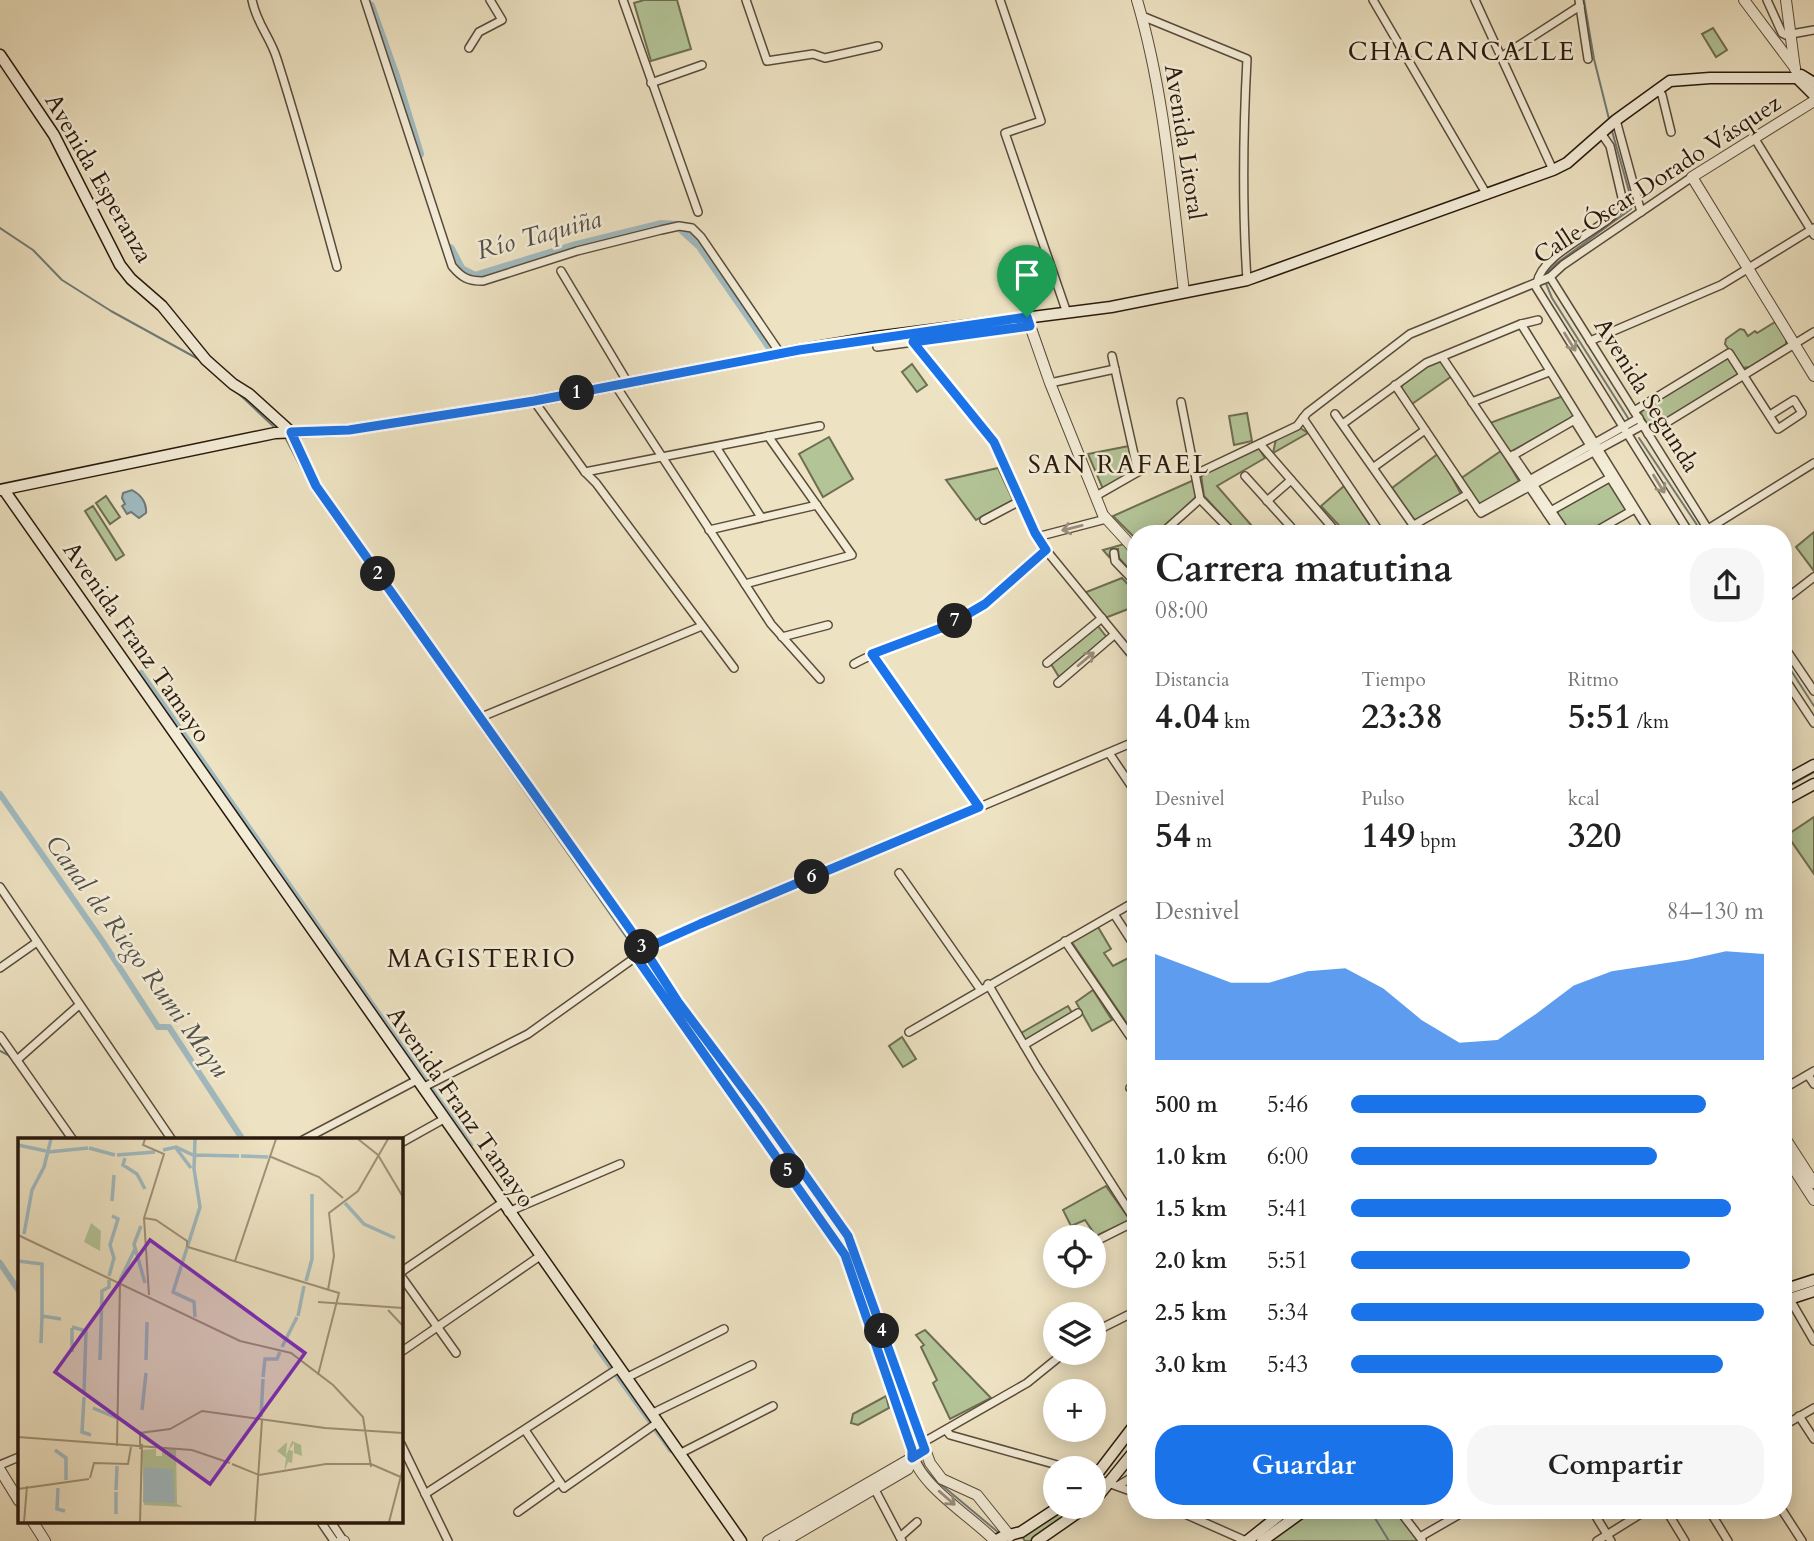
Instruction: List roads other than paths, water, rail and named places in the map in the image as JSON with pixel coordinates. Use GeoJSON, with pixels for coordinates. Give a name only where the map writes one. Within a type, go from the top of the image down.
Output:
{"type":"FeatureCollection","features":[{"type":"Feature","properties":{"kind":"main road","name":"Avenida Esperanza"},"geometry":{"type":"LineString","coordinates":[[0,55],[54,135],[120,265],[131,279],[162,306],[205,360],[249,394],[284,432]]}},
{"type":"Feature","properties":{"kind":"main road"},"geometry":{"type":"LineString","coordinates":[[2,490],[284,432],[349,430],[534,401],[780,353],[1028,321],[1247,279],[1553,170],[1567,163],[1609,126],[1670,81],[1796,73],[1814,83]]}},
{"type":"Feature","properties":{"kind":"main road"},"geometry":{"type":"LineString","coordinates":[[1796,73],[1814,95]]}},
{"type":"Feature","properties":{"kind":"main road","name":"Avenida Franz Tamayo"},"geometry":{"type":"LineString","coordinates":[[2,490],[204,773],[739,1541]]}},
{"type":"Feature","properties":{"kind":"main road"},"geometry":{"type":"LineString","coordinates":[[1792,777],[1814,765]]}},
{"type":"Feature","properties":{"kind":"main road"},"geometry":{"type":"LineString","coordinates":[[1792,793],[1814,782]]}},
{"type":"Feature","properties":{"kind":"main road"},"geometry":{"type":"LineString","coordinates":[[1792,1291],[1814,1280]]}},
{"type":"Feature","properties":{"kind":"main road"},"geometry":{"type":"LineString","coordinates":[[1792,1294],[1814,1291]]}},
{"type":"Feature","properties":{"kind":"main road"},"geometry":{"type":"LineString","coordinates":[[1106,1462],[1127,1435]]}},
{"type":"Feature","properties":{"kind":"main road"},"geometry":{"type":"LineString","coordinates":[[1106,1491],[1114,1485],[1127,1464]]}},
{"type":"Feature","properties":{"kind":"main road"},"geometry":{"type":"LineString","coordinates":[[1001,1539],[1021,1532],[1043,1518]]}},
{"type":"Feature","properties":{"kind":"main road"},"geometry":{"type":"LineString","coordinates":[[1037,1541],[1069,1519]]}},
{"type":"Feature","properties":{"kind":"main road"},"geometry":{"type":"LineString","coordinates":[[1247,1541],[1275,1519]]}},
{"type":"Feature","properties":{"kind":"main road"},"geometry":{"type":"LineString","coordinates":[[1262,1541],[1293,1519]]}},
{"type":"Feature","properties":{"kind":"street"},"geometry":{"type":"LineString","coordinates":[[252,0],[256,18],[272,43],[276,55],[337,267]]}},
{"type":"Feature","properties":{"kind":"street"},"geometry":{"type":"LineString","coordinates":[[365,0],[448,255],[452,266],[462,277],[471,281],[483,281],[577,251],[679,226],[692,228],[701,237],[780,353]]}},
{"type":"Feature","properties":{"kind":"street"},"geometry":{"type":"LineString","coordinates":[[469,48],[480,32],[502,20],[490,0]]}},
{"type":"Feature","properties":{"kind":"street"},"geometry":{"type":"LineString","coordinates":[[623,0],[698,212]]}},
{"type":"Feature","properties":{"kind":"street"},"geometry":{"type":"LineString","coordinates":[[746,0],[766,61],[813,54],[825,58],[878,46]]}},
{"type":"Feature","properties":{"kind":"street"},"geometry":{"type":"LineString","coordinates":[[1000,0],[1041,121],[1004,133],[1067,313]]}},
{"type":"Feature","properties":{"kind":"street","name":"Avenida Litoral"},"geometry":{"type":"LineString","coordinates":[[1137,0],[1156,82],[1167,150],[1184,292]]}},
{"type":"Feature","properties":{"kind":"street"},"geometry":{"type":"LineString","coordinates":[[1475,0],[1553,170]]}},
{"type":"Feature","properties":{"kind":"street"},"geometry":{"type":"LineString","coordinates":[[1744,0],[1796,73]]}},
{"type":"Feature","properties":{"kind":"street"},"geometry":{"type":"LineString","coordinates":[[1767,0],[1782,33],[1786,35],[1814,30]]}},
{"type":"Feature","properties":{"kind":"street"},"geometry":{"type":"LineString","coordinates":[[1787,0],[1796,73]]}},
{"type":"Feature","properties":{"kind":"street"},"geometry":{"type":"LineString","coordinates":[[1375,1],[1488,195]]}},
{"type":"Feature","properties":{"kind":"street"},"geometry":{"type":"LineString","coordinates":[[1501,57],[1579,3],[1588,59]]}},
{"type":"Feature","properties":{"kind":"street"},"geometry":{"type":"LineString","coordinates":[[1142,16],[1247,59],[1243,223],[1247,279]]}},
{"type":"Feature","properties":{"kind":"street"},"geometry":{"type":"LineString","coordinates":[[651,83],[702,65]]}},
{"type":"Feature","properties":{"kind":"street"},"geometry":{"type":"LineString","coordinates":[[1657,89],[1662,95],[1671,132]]}},
{"type":"Feature","properties":{"kind":"street","name":"Calle Óscar Dorado Vásquez"},"geometry":{"type":"LineString","coordinates":[[1196,474],[1297,426],[1351,378],[1410,334],[1542,281],[1692,177],[1814,101]]}},
{"type":"Feature","properties":{"kind":"street"},"geometry":{"type":"LineString","coordinates":[[1609,126],[1641,212]]}},
{"type":"Feature","properties":{"kind":"street"},"geometry":{"type":"LineString","coordinates":[[1542,281],[1540,272],[1559,253],[1622,206],[1610,146],[1609,126]]}},
{"type":"Feature","properties":{"kind":"street"},"geometry":{"type":"LineString","coordinates":[[1590,341],[1721,285],[1813,231],[1755,139]]}},
{"type":"Feature","properties":{"kind":"street"},"geometry":{"type":"LineString","coordinates":[[1692,177],[1814,376]]}},
{"type":"Feature","properties":{"kind":"street"},"geometry":{"type":"LineString","coordinates":[[561,271],[662,457],[771,624],[820,679]]}},
{"type":"Feature","properties":{"kind":"street","name":"Avenida Segunda"},"geometry":{"type":"LineString","coordinates":[[1542,281],[1590,341],[1705,525]]}},
{"type":"Feature","properties":{"kind":"street","name":"Avenida Segunda"},"geometry":{"type":"LineString","coordinates":[[1542,281],[1626,430],[1684,525]]}},
{"type":"Feature","properties":{"kind":"street"},"geometry":{"type":"LineString","coordinates":[[1344,423],[1426,363],[1521,324],[1538,320]]}},
{"type":"Feature","properties":{"kind":"street"},"geometry":{"type":"LineString","coordinates":[[877,342],[913,342],[1028,321],[1096,496],[1107,520],[1127,541]]}},
{"type":"Feature","properties":{"kind":"street"},"geometry":{"type":"LineString","coordinates":[[1521,324],[1576,419],[1645,525]]}},
{"type":"Feature","properties":{"kind":"street"},"geometry":{"type":"LineString","coordinates":[[1648,434],[1814,332]]}},
{"type":"Feature","properties":{"kind":"street"},"geometry":{"type":"LineString","coordinates":[[913,342],[994,442],[1037,537],[1046,550],[1127,649]]}},
{"type":"Feature","properties":{"kind":"street"},"geometry":{"type":"LineString","coordinates":[[1395,385],[1479,511],[1626,430],[1729,354],[1745,374],[1778,429],[1802,414],[1794,400],[1770,415]]}},
{"type":"Feature","properties":{"kind":"street"},"geometry":{"type":"LineString","coordinates":[[1096,496],[1138,472],[1112,356]]}},
{"type":"Feature","properties":{"kind":"street"},"geometry":{"type":"LineString","coordinates":[[1442,356],[1560,525]]}},
{"type":"Feature","properties":{"kind":"street"},"geometry":{"type":"LineString","coordinates":[[1050,383],[1115,369]]}},
{"type":"Feature","properties":{"kind":"street"},"geometry":{"type":"LineString","coordinates":[[1472,402],[1549,372]]}},
{"type":"Feature","properties":{"kind":"street"},"geometry":{"type":"LineString","coordinates":[[534,401],[734,668]]}},
{"type":"Feature","properties":{"kind":"street"},"geometry":{"type":"LineString","coordinates":[[1181,402],[1200,499],[1225,525]]}},
{"type":"Feature","properties":{"kind":"street"},"geometry":{"type":"LineString","coordinates":[[1335,414],[1344,423],[1413,525]]}},
{"type":"Feature","properties":{"kind":"street"},"geometry":{"type":"LineString","coordinates":[[1303,418],[1375,525]]}},
{"type":"Feature","properties":{"kind":"street"},"geometry":{"type":"LineString","coordinates":[[1511,456],[1576,419]]}},
{"type":"Feature","properties":{"kind":"street"},"geometry":{"type":"LineString","coordinates":[[585,472],[820,426]]}},
{"type":"Feature","properties":{"kind":"street"},"geometry":{"type":"LineString","coordinates":[[1374,467],[1425,430]]}},
{"type":"Feature","properties":{"kind":"street"},"geometry":{"type":"LineString","coordinates":[[284,432],[316,486],[704,1044],[845,1255],[919,1452],[922,1475],[1001,1539]]}},
{"type":"Feature","properties":{"kind":"street"},"geometry":{"type":"LineString","coordinates":[[745,584],[852,555],[768,436]]}},
{"type":"Feature","properties":{"kind":"street"},"geometry":{"type":"LineString","coordinates":[[1269,454],[1271,438]]}},
{"type":"Feature","properties":{"kind":"street"},"geometry":{"type":"LineString","coordinates":[[1260,444],[1330,525]]}},
{"type":"Feature","properties":{"kind":"street"},"geometry":{"type":"LineString","coordinates":[[716,446],[761,517]]}},
{"type":"Feature","properties":{"kind":"street"},"geometry":{"type":"LineString","coordinates":[[1718,525],[1814,463]]}},
{"type":"Feature","properties":{"kind":"street"},"geometry":{"type":"LineString","coordinates":[[1245,476],[1289,525]]}},
{"type":"Feature","properties":{"kind":"street"},"geometry":{"type":"LineString","coordinates":[[1549,512],[1613,476]]}},
{"type":"Feature","properties":{"kind":"street"},"geometry":{"type":"LineString","coordinates":[[1267,501],[1291,480]]}},
{"type":"Feature","properties":{"kind":"street"},"geometry":{"type":"LineString","coordinates":[[1422,525],[1468,494]]}},
{"type":"Feature","properties":{"kind":"street"},"geometry":{"type":"LineString","coordinates":[[1171,525],[1200,499]]}},
{"type":"Feature","properties":{"kind":"street"},"geometry":{"type":"LineString","coordinates":[[984,520],[1020,501]]}},
{"type":"Feature","properties":{"kind":"street"},"geometry":{"type":"LineString","coordinates":[[709,530],[817,505]]}},
{"type":"Feature","properties":{"kind":"street"},"geometry":{"type":"LineString","coordinates":[[1606,525],[1633,509]]}},
{"type":"Feature","properties":{"kind":"street"},"geometry":{"type":"LineString","coordinates":[[1549,512],[1556,525]]}},
{"type":"Feature","properties":{"kind":"street"},"geometry":{"type":"LineString","coordinates":[[1037,537],[1107,520]]}},
{"type":"Feature","properties":{"kind":"street"},"geometry":{"type":"LineString","coordinates":[[854,664],[872,654],[949,625],[985,604],[1046,550]]}},
{"type":"Feature","properties":{"kind":"street"},"geometry":{"type":"LineString","coordinates":[[1114,553],[1115,561],[1127,574]]}},
{"type":"Feature","properties":{"kind":"street"},"geometry":{"type":"LineString","coordinates":[[1792,594],[1814,577]]}},
{"type":"Feature","properties":{"kind":"street"},"geometry":{"type":"LineString","coordinates":[[1047,663],[1102,618]]}},
{"type":"Feature","properties":{"kind":"street"},"geometry":{"type":"LineString","coordinates":[[782,637],[828,625]]}},
{"type":"Feature","properties":{"kind":"street"},"geometry":{"type":"LineString","coordinates":[[479,718],[702,626]]}},
{"type":"Feature","properties":{"kind":"street"},"geometry":{"type":"LineString","coordinates":[[1058,683],[1115,635]]}},
{"type":"Feature","properties":{"kind":"street"},"geometry":{"type":"LineString","coordinates":[[872,654],[979,807]]}},
{"type":"Feature","properties":{"kind":"street"},"geometry":{"type":"LineString","coordinates":[[1792,656],[1811,679],[1814,691]]}},
{"type":"Feature","properties":{"kind":"street"},"geometry":{"type":"LineString","coordinates":[[1792,690],[1814,723]]}},
{"type":"Feature","properties":{"kind":"street"},"geometry":{"type":"LineString","coordinates":[[307,1138],[528,1034],[640,953],[1127,745]]}},
{"type":"Feature","properties":{"kind":"street"},"geometry":{"type":"LineString","coordinates":[[1109,753],[1127,780]]}},
{"type":"Feature","properties":{"kind":"street"},"geometry":{"type":"LineString","coordinates":[[899,873],[980,989]]}},
{"type":"Feature","properties":{"kind":"street"},"geometry":{"type":"LineString","coordinates":[[0,887],[171,1138]]}},
{"type":"Feature","properties":{"kind":"street"},"geometry":{"type":"LineString","coordinates":[[909,1032],[988,984],[1127,906]]}},
{"type":"Feature","properties":{"kind":"street"},"geometry":{"type":"LineString","coordinates":[[1114,914],[1127,934]]}},
{"type":"Feature","properties":{"kind":"street"},"geometry":{"type":"LineString","coordinates":[[1065,941],[1127,1032]]}},
{"type":"Feature","properties":{"kind":"street"},"geometry":{"type":"LineString","coordinates":[[0,968],[37,942]]}},
{"type":"Feature","properties":{"kind":"street"},"geometry":{"type":"LineString","coordinates":[[988,984],[1127,1207]]}},
{"type":"Feature","properties":{"kind":"street"},"geometry":{"type":"LineString","coordinates":[[17,1060],[79,1004]]}},
{"type":"Feature","properties":{"kind":"street"},"geometry":{"type":"LineString","coordinates":[[1024,1045],[1078,1013]]}},
{"type":"Feature","properties":{"kind":"street"},"geometry":{"type":"LineString","coordinates":[[0,1036],[73,1138]]}},
{"type":"Feature","properties":{"kind":"street"},"geometry":{"type":"LineString","coordinates":[[1792,1084],[1811,1073],[1814,1084]]}},
{"type":"Feature","properties":{"kind":"street"},"geometry":{"type":"LineString","coordinates":[[402,1142],[444,1119]]}},
{"type":"Feature","properties":{"kind":"street"},"geometry":{"type":"LineString","coordinates":[[1792,1149],[1814,1183]]}},
{"type":"Feature","properties":{"kind":"street"},"geometry":{"type":"LineString","coordinates":[[402,1273],[505,1208],[620,1164]]}},
{"type":"Feature","properties":{"kind":"street"},"geometry":{"type":"LineString","coordinates":[[1792,1166],[1814,1200]]}},
{"type":"Feature","properties":{"kind":"street"},"geometry":{"type":"LineString","coordinates":[[1106,1236],[1127,1226]]}},
{"type":"Feature","properties":{"kind":"street"},"geometry":{"type":"LineString","coordinates":[[402,1351],[540,1256]]}},
{"type":"Feature","properties":{"kind":"street"},"geometry":{"type":"LineString","coordinates":[[402,1275],[456,1353]]}},
{"type":"Feature","properties":{"kind":"street"},"geometry":{"type":"LineString","coordinates":[[1792,1306],[1814,1341]]}},
{"type":"Feature","properties":{"kind":"street"},"geometry":{"type":"LineString","coordinates":[[1106,1326],[1127,1316]]}},
{"type":"Feature","properties":{"kind":"street"},"geometry":{"type":"LineString","coordinates":[[626,1378],[724,1329]]}},
{"type":"Feature","properties":{"kind":"street"},"geometry":{"type":"LineString","coordinates":[[884,1358],[912,1450],[919,1452],[942,1479],[977,1495],[1001,1539]]}},
{"type":"Feature","properties":{"kind":"street"},"geometry":{"type":"LineString","coordinates":[[525,1430],[564,1489],[654,1418],[752,1365]]}},
{"type":"Feature","properties":{"kind":"street"},"geometry":{"type":"LineString","coordinates":[[785,1541],[872,1485],[946,1430],[1027,1383],[1049,1365]]}},
{"type":"Feature","properties":{"kind":"street"},"geometry":{"type":"LineString","coordinates":[[425,1493],[619,1368]]}},
{"type":"Feature","properties":{"kind":"street"},"geometry":{"type":"LineString","coordinates":[[679,1454],[773,1406]]}},
{"type":"Feature","properties":{"kind":"street"},"geometry":{"type":"LineString","coordinates":[[1792,1420],[1814,1408]]}},
{"type":"Feature","properties":{"kind":"street"},"geometry":{"type":"LineString","coordinates":[[1799,1416],[1814,1439]]}},
{"type":"Feature","properties":{"kind":"street"},"geometry":{"type":"LineString","coordinates":[[946,1430],[950,1435],[1043,1461]]}},
{"type":"Feature","properties":{"kind":"street"},"geometry":{"type":"LineString","coordinates":[[402,1446],[448,1541]]}},
{"type":"Feature","properties":{"kind":"street"},"geometry":{"type":"LineString","coordinates":[[0,1465],[18,1457]]}},
{"type":"Feature","properties":{"kind":"street"},"geometry":{"type":"LineString","coordinates":[[0,1471],[18,1499]]}},
{"type":"Feature","properties":{"kind":"street"},"geometry":{"type":"LineString","coordinates":[[1114,1485],[1127,1479]]}},
{"type":"Feature","properties":{"kind":"street"},"geometry":{"type":"LineString","coordinates":[[518,1512],[560,1482]]}},
{"type":"Feature","properties":{"kind":"street"},"geometry":{"type":"LineString","coordinates":[[1106,1482],[1127,1490]]}},
{"type":"Feature","properties":{"kind":"street"},"geometry":{"type":"LineString","coordinates":[[872,1485],[901,1539],[917,1522]]}},
{"type":"Feature","properties":{"kind":"street"},"geometry":{"type":"LineString","coordinates":[[768,1541],[872,1485]]}},
{"type":"Feature","properties":{"kind":"street"},"geometry":{"type":"LineString","coordinates":[[1197,1519],[1247,1541]]}},
{"type":"Feature","properties":{"kind":"street"},"geometry":{"type":"LineString","coordinates":[[1406,1519],[1421,1539],[1453,1519]]}},
{"type":"Feature","properties":{"kind":"street"},"geometry":{"type":"LineString","coordinates":[[1597,1519],[1609,1538]]}},
{"type":"Feature","properties":{"kind":"street"},"geometry":{"type":"LineString","coordinates":[[1597,1541],[1609,1538],[1635,1519]]}},
{"type":"Feature","properties":{"kind":"street"},"geometry":{"type":"LineString","coordinates":[[1672,1519],[1685,1541]]}},
{"type":"Feature","properties":{"kind":"street"},"geometry":{"type":"LineString","coordinates":[[1715,1519],[1728,1541]]}},
{"type":"Feature","properties":{"kind":"street"},"geometry":{"type":"LineString","coordinates":[[1788,1519],[1802,1541]]}},
{"type":"Feature","properties":{"kind":"street"},"geometry":{"type":"LineString","coordinates":[[34,1524],[45,1541]]}},
{"type":"Feature","properties":{"kind":"street"},"geometry":{"type":"LineString","coordinates":[[322,1524],[334,1541]]}},
{"type":"Feature","properties":{"kind":"street"},"geometry":{"type":"LineString","coordinates":[[332,1524],[343,1541]]}},
{"type":"Feature","properties":{"kind":"water"},"geometry":{"type":"Polygon","coordinates":[[[132,490],[146,505],[146,513],[139,518],[131,512],[127,514],[122,506],[125,504],[123,493],[132,490]]]}},
{"type":"Feature","properties":{"kind":"waterway"},"geometry":{"type":"LineString","coordinates":[[1584,0],[1594,59],[1609,119]]}},
{"type":"Feature","properties":{"kind":"waterway","name":"Río Taquiña"},"geometry":{"type":"LineString","coordinates":[[370,6],[419,154]]}},
{"type":"Feature","properties":{"kind":"waterway"},"geometry":{"type":"LineString","coordinates":[[1544,276],[1557,263],[1631,209],[1632,202],[1612,131]]}},
{"type":"Feature","properties":{"kind":"waterway","name":"Río Taquiña"},"geometry":{"type":"LineString","coordinates":[[450,249],[461,270],[475,277],[576,246],[661,225],[679,226],[700,245],[770,346]]}},
{"type":"Feature","properties":{"kind":"waterway"},"geometry":{"type":"LineString","coordinates":[[0,228],[33,250],[62,280],[111,311],[200,360]]}},
{"type":"Feature","properties":{"kind":"waterway"},"geometry":{"type":"LineString","coordinates":[[1545,281],[1552,298],[1628,418]]}},
{"type":"Feature","properties":{"kind":"waterway"},"geometry":{"type":"LineString","coordinates":[[1035,325],[1053,376]]}},
{"type":"Feature","properties":{"kind":"waterway"},"geometry":{"type":"LineString","coordinates":[[885,342],[922,336]]}},
{"type":"Feature","properties":{"kind":"waterway"},"geometry":{"type":"LineString","coordinates":[[800,355],[872,344]]}},
{"type":"Feature","properties":{"kind":"waterway"},"geometry":{"type":"LineString","coordinates":[[238,393],[273,426]]}},
{"type":"Feature","properties":{"kind":"waterway"},"geometry":{"type":"LineString","coordinates":[[1639,438],[1697,525]]}},
{"type":"Feature","properties":{"kind":"waterway"},"geometry":{"type":"LineString","coordinates":[[286,439],[310,485]]}},
{"type":"Feature","properties":{"kind":"waterway"},"geometry":{"type":"LineString","coordinates":[[373,576],[420,642]]}},
{"type":"Feature","properties":{"kind":"waterway"},"geometry":{"type":"LineString","coordinates":[[426,650],[631,944]]}},
{"type":"Feature","properties":{"kind":"waterway"},"geometry":{"type":"LineString","coordinates":[[1792,672],[1814,706]]}},
{"type":"Feature","properties":{"kind":"waterway"},"geometry":{"type":"LineString","coordinates":[[141,673],[470,1145]]}},
{"type":"Feature","properties":{"kind":"waterway"},"geometry":{"type":"LineString","coordinates":[[1792,784],[1814,772]]}},
{"type":"Feature","properties":{"kind":"waterway","name":"Canal de Riego Rumi Mayu"},"geometry":{"type":"LineString","coordinates":[[0,794],[103,942],[158,1027],[169,1027],[242,1138]]}},
{"type":"Feature","properties":{"kind":"waterway"},"geometry":{"type":"LineString","coordinates":[[707,1048],[791,1164],[848,1251]]}},
{"type":"Feature","properties":{"kind":"waterway"},"geometry":{"type":"LineString","coordinates":[[0,1051],[13,1060]]}},
{"type":"Feature","properties":{"kind":"waterway"},"geometry":{"type":"LineString","coordinates":[[22,1073],[67,1138]]}},
{"type":"Feature","properties":{"kind":"waterway"},"geometry":{"type":"LineString","coordinates":[[0,1263],[18,1290]]}},
{"type":"Feature","properties":{"kind":"waterway"},"geometry":{"type":"LineString","coordinates":[[596,1346],[671,1450]]}},
{"type":"Feature","properties":{"kind":"waterway"},"geometry":{"type":"LineString","coordinates":[[919,1457],[932,1477],[999,1533]]}},
{"type":"Feature","properties":{"kind":"waterway"},"geometry":{"type":"LineString","coordinates":[[1376,1519],[1389,1541]]}},
{"type":"Feature","properties":{"kind":"district","name":"CHACANCALLE"},"geometry":{"type":"Point","coordinates":[1462,51]}},
{"type":"Feature","properties":{"kind":"district","name":"SAN RAFAEL"},"geometry":{"type":"Point","coordinates":[1119,464]}},
{"type":"Feature","properties":{"kind":"district","name":"MAGISTERIO"},"geometry":{"type":"Point","coordinates":[482,958]}}]}
